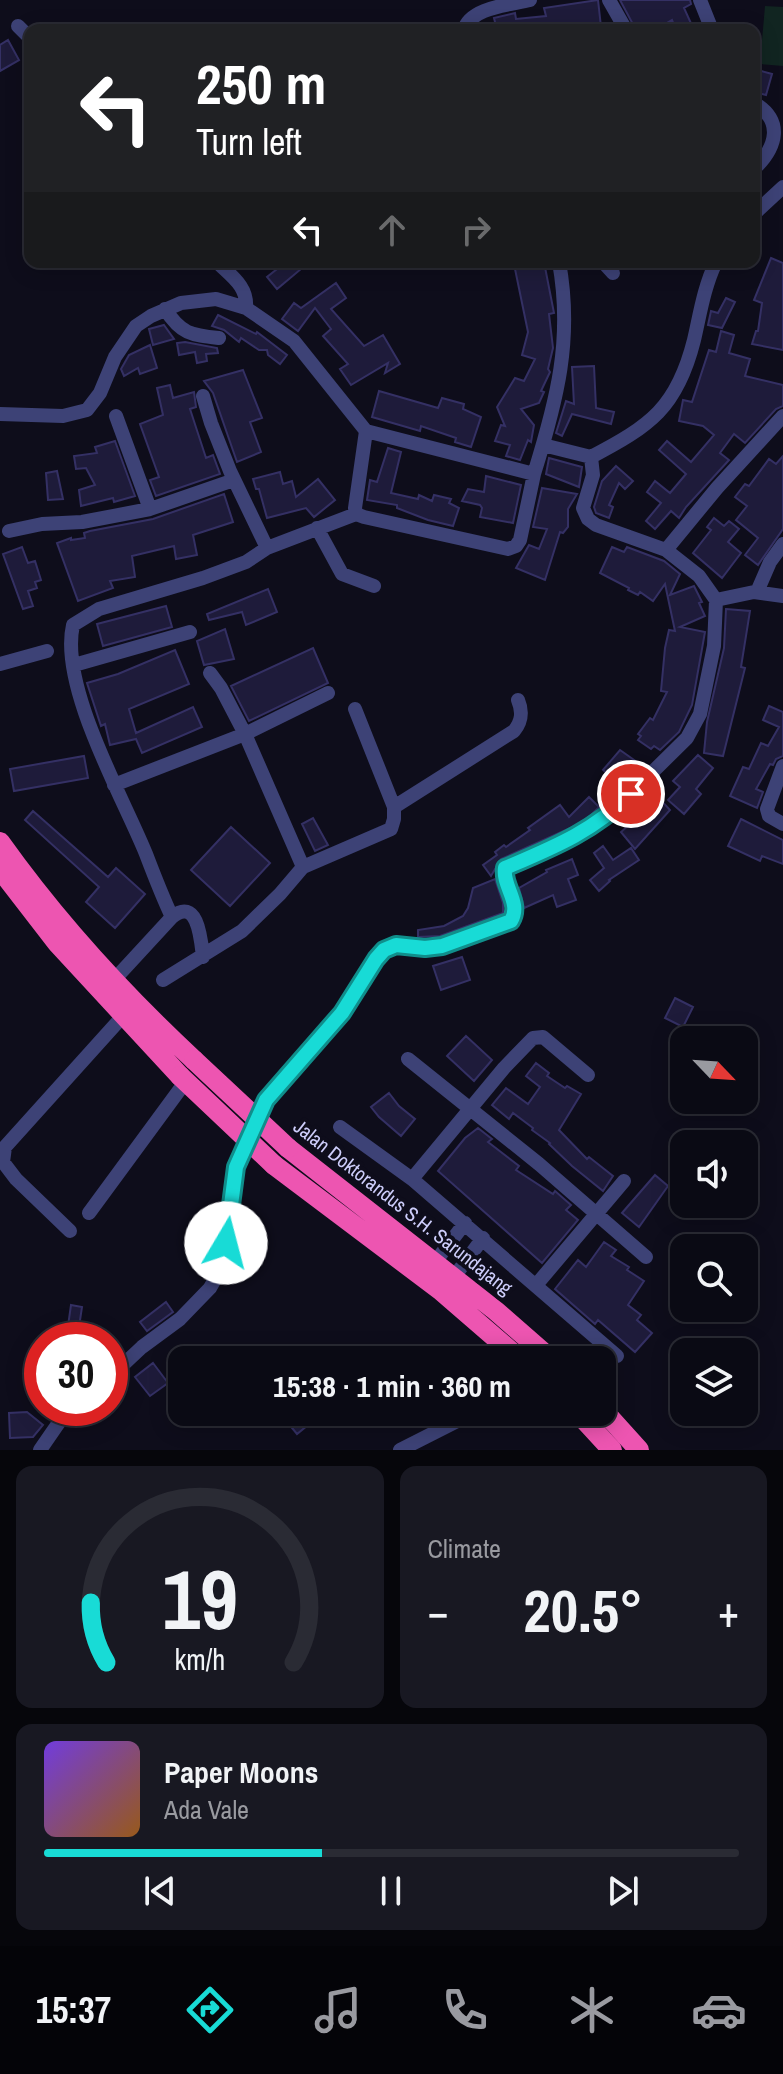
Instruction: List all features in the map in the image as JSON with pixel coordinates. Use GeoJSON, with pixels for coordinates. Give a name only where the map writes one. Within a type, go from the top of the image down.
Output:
{"type":"FeatureCollection","features":[{"type":"Feature","properties":{"kind":"highway","name":"Jalan Doktorandus S.H. Sarundajang"},"geometry":{"type":"LineString","coordinates":[[0,842],[69,932],[113,981],[194,1060],[288,1148],[454,1277],[535,1346]]}},
{"type":"Feature","properties":{"kind":"highway"},"geometry":{"type":"LineString","coordinates":[[0,869],[57,943],[123,1016],[183,1079],[274,1165],[382,1245],[506,1346]]}},
{"type":"Feature","properties":{"kind":"highway"},"geometry":{"type":"LineString","coordinates":[[616,1425],[639,1450]]}},
{"type":"Feature","properties":{"kind":"highway"},"geometry":{"type":"LineString","coordinates":[[590,1426],[612,1450]]}},
{"type":"Feature","properties":{"kind":"street"},"geometry":{"type":"LineString","coordinates":[[466,24],[476,14],[530,0]]}},
{"type":"Feature","properties":{"kind":"street"},"geometry":{"type":"LineString","coordinates":[[609,0],[623,24]]}},
{"type":"Feature","properties":{"kind":"street"},"geometry":{"type":"LineString","coordinates":[[700,0],[710,24]]}},
{"type":"Feature","properties":{"kind":"street"},"geometry":{"type":"LineString","coordinates":[[18,26],[24,32]]}},
{"type":"Feature","properties":{"kind":"street"},"geometry":{"type":"LineString","coordinates":[[760,107],[772,114],[777,124],[775,154]]}},
{"type":"Feature","properties":{"kind":"street"},"geometry":{"type":"LineString","coordinates":[[760,208],[783,187]]}},
{"type":"Feature","properties":{"kind":"street"},"geometry":{"type":"LineString","coordinates":[[223,268],[239,284],[246,298],[246,308]]}},
{"type":"Feature","properties":{"kind":"street"},"geometry":{"type":"LineString","coordinates":[[172,917],[87,718],[71,645],[71,629],[75,622],[99,609],[246,562],[267,548],[350,516],[508,549],[516,546],[563,365],[564,288],[560,268]]}},
{"type":"Feature","properties":{"kind":"street"},"geometry":{"type":"LineString","coordinates":[[543,445],[591,457],[639,429],[665,407],[676,391],[694,340],[707,281],[713,268]]}},
{"type":"Feature","properties":{"kind":"street"},"geometry":{"type":"LineString","coordinates":[[0,414],[63,416],[87,410],[100,393],[124,341],[136,326],[165,309],[207,299],[246,308],[294,341],[366,431],[534,474]]}},
{"type":"Feature","properties":{"kind":"street"},"geometry":{"type":"LineString","coordinates":[[165,309],[183,331],[219,338]]}},
{"type":"Feature","properties":{"kind":"street"},"geometry":{"type":"LineString","coordinates":[[203,396],[234,480],[267,548]]}},
{"type":"Feature","properties":{"kind":"street"},"geometry":{"type":"LineString","coordinates":[[116,416],[150,509]]}},
{"type":"Feature","properties":{"kind":"street"},"geometry":{"type":"LineString","coordinates":[[666,550],[783,416]]}},
{"type":"Feature","properties":{"kind":"street"},"geometry":{"type":"LineString","coordinates":[[350,516],[355,508],[366,431]]}},
{"type":"Feature","properties":{"kind":"street"},"geometry":{"type":"LineString","coordinates":[[128,1360],[180,1319],[210,1288],[223,1265],[236,1167],[266,1100],[342,1013],[376,959],[384,950],[396,945],[442,946],[511,921],[515,907],[504,875],[505,868],[563,843],[612,812],[687,738],[700,714],[715,632],[716,600],[699,576],[666,550],[596,525],[583,513],[583,503],[593,475],[591,457]]}},
{"type":"Feature","properties":{"kind":"street"},"geometry":{"type":"LineString","coordinates":[[9,531],[150,509],[234,480]]}},
{"type":"Feature","properties":{"kind":"street"},"geometry":{"type":"LineString","coordinates":[[320,527],[342,574],[374,586]]}},
{"type":"Feature","properties":{"kind":"street"},"geometry":{"type":"LineString","coordinates":[[757,592],[770,562],[783,544]]}},
{"type":"Feature","properties":{"kind":"street"},"geometry":{"type":"LineString","coordinates":[[716,600],[757,592],[783,596]]}},
{"type":"Feature","properties":{"kind":"street"},"geometry":{"type":"LineString","coordinates":[[74,665],[190,632]]}},
{"type":"Feature","properties":{"kind":"street"},"geometry":{"type":"LineString","coordinates":[[0,664],[47,651]]}},
{"type":"Feature","properties":{"kind":"street"},"geometry":{"type":"LineString","coordinates":[[210,673],[245,734],[303,867]]}},
{"type":"Feature","properties":{"kind":"street"},"geometry":{"type":"LineString","coordinates":[[114,785],[245,734],[328,693]]}},
{"type":"Feature","properties":{"kind":"street"},"geometry":{"type":"LineString","coordinates":[[394,807],[514,731],[522,714],[518,700]]}},
{"type":"Feature","properties":{"kind":"street"},"geometry":{"type":"LineString","coordinates":[[163,980],[242,931],[303,867],[391,829],[394,807],[355,709]]}},
{"type":"Feature","properties":{"kind":"street"},"geometry":{"type":"LineString","coordinates":[[783,766],[767,809],[769,816],[783,824]]}},
{"type":"Feature","properties":{"kind":"street"},"geometry":{"type":"LineString","coordinates":[[113,981],[180,911],[193,915],[203,957]]}},
{"type":"Feature","properties":{"kind":"street"},"geometry":{"type":"LineString","coordinates":[[70,1231],[2,1163],[5,1147],[123,1016]]}},
{"type":"Feature","properties":{"kind":"street"},"geometry":{"type":"LineString","coordinates":[[412,1179],[504,1068],[539,1036],[588,1075]]}},
{"type":"Feature","properties":{"kind":"street"},"geometry":{"type":"LineString","coordinates":[[408,1059],[471,1108],[646,1257]]}},
{"type":"Feature","properties":{"kind":"street"},"geometry":{"type":"LineString","coordinates":[[89,1213],[183,1079]]}},
{"type":"Feature","properties":{"kind":"street"},"geometry":{"type":"LineString","coordinates":[[340,1127],[412,1179],[617,1356]]}},
{"type":"Feature","properties":{"kind":"street"},"geometry":{"type":"LineString","coordinates":[[537,1284],[624,1181]]}},
{"type":"Feature","properties":{"kind":"street"},"geometry":{"type":"LineString","coordinates":[[435,1262],[465,1223]]}},
{"type":"Feature","properties":{"kind":"street"},"geometry":{"type":"LineString","coordinates":[[454,1277],[483,1238]]}},
{"type":"Feature","properties":{"kind":"street"},"geometry":{"type":"LineString","coordinates":[[40,1450],[57,1426]]}},
{"type":"Feature","properties":{"kind":"street"},"geometry":{"type":"LineString","coordinates":[[400,1450],[446,1426]]}},
{"type":"Feature","properties":{"kind":"green space"},"geometry":{"type":"Polygon","coordinates":[[[765,6],[783,7],[783,66],[760,64],[765,6]]]}},
{"type":"Feature","properties":{"kind":"building"},"geometry":{"type":"Polygon","coordinates":[[[598,0],[601,24],[496,24],[494,18],[515,13],[516,19],[546,16],[544,8],[598,0]]]}},
{"type":"Feature","properties":{"kind":"building"},"geometry":{"type":"Polygon","coordinates":[[[620,0],[690,0],[691,4],[684,8],[691,24],[674,24],[672,20],[665,24],[633,24],[620,0]]]}},
{"type":"Feature","properties":{"kind":"building"},"geometry":{"type":"Polygon","coordinates":[[[8,40],[19,60],[0,71],[0,45],[8,40]]]}},
{"type":"Feature","properties":{"kind":"building"},"geometry":{"type":"Polygon","coordinates":[[[760,71],[772,74],[766,95],[760,94],[760,71]]]}},
{"type":"Feature","properties":{"kind":"building"},"geometry":{"type":"Polygon","coordinates":[[[771,258],[783,263],[783,350],[752,344],[758,331],[762,303],[754,300],[771,258]]]}},
{"type":"Feature","properties":{"kind":"building"},"geometry":{"type":"Polygon","coordinates":[[[278,268],[301,269],[277,289],[267,277],[278,268]]]}},
{"type":"Feature","properties":{"kind":"building"},"geometry":{"type":"Polygon","coordinates":[[[545,268],[554,313],[549,314],[553,348],[550,372],[541,391],[544,392],[539,403],[521,409],[534,425],[531,442],[528,440],[520,460],[506,456],[510,445],[495,441],[501,425],[505,426],[497,407],[515,378],[524,381],[535,359],[522,355],[528,332],[515,269],[545,268]]]}},
{"type":"Feature","properties":{"kind":"building"},"geometry":{"type":"Polygon","coordinates":[[[336,283],[346,298],[331,309],[364,346],[383,335],[400,364],[385,373],[388,363],[351,385],[340,369],[348,364],[323,336],[331,329],[315,308],[298,331],[282,319],[294,303],[301,308],[336,283]]]}},
{"type":"Feature","properties":{"kind":"building"},"geometry":{"type":"Polygon","coordinates":[[[726,298],[735,302],[722,328],[708,325],[711,311],[718,313],[726,298]]]}},
{"type":"Feature","properties":{"kind":"building"},"geometry":{"type":"Polygon","coordinates":[[[218,315],[257,332],[287,355],[280,364],[268,355],[267,350],[259,350],[241,338],[239,342],[224,330],[212,326],[218,315]]]}},
{"type":"Feature","properties":{"kind":"building"},"geometry":{"type":"Polygon","coordinates":[[[164,325],[174,339],[153,345],[149,329],[164,325]]]}},
{"type":"Feature","properties":{"kind":"building"},"geometry":{"type":"Polygon","coordinates":[[[721,331],[734,335],[729,353],[750,359],[745,376],[783,385],[783,406],[776,409],[745,443],[734,434],[720,453],[729,460],[679,518],[671,511],[655,529],[646,521],[661,503],[647,492],[655,481],[670,493],[686,474],[659,450],[667,441],[691,462],[714,435],[703,426],[679,421],[683,400],[692,402],[709,350],[716,352],[721,331]]]}},
{"type":"Feature","properties":{"kind":"building"},"geometry":{"type":"Polygon","coordinates":[[[177,343],[217,348],[218,353],[206,354],[207,361],[197,363],[195,352],[179,355],[177,343]]]}},
{"type":"Feature","properties":{"kind":"building"},"geometry":{"type":"Polygon","coordinates":[[[150,345],[157,368],[140,374],[138,368],[124,376],[121,369],[129,355],[150,345]]]}},
{"type":"Feature","properties":{"kind":"building"},"geometry":{"type":"Polygon","coordinates":[[[594,366],[596,408],[614,412],[611,424],[572,414],[562,436],[556,433],[566,401],[574,404],[572,367],[594,366]]]}},
{"type":"Feature","properties":{"kind":"building"},"geometry":{"type":"Polygon","coordinates":[[[243,370],[262,418],[250,422],[261,452],[237,462],[213,393],[204,381],[243,370]]]}},
{"type":"Feature","properties":{"kind":"building"},"geometry":{"type":"Polygon","coordinates":[[[170,385],[173,398],[194,392],[196,407],[190,409],[206,458],[213,455],[220,474],[156,496],[150,480],[159,477],[140,424],[163,415],[157,388],[170,385]]]}},
{"type":"Feature","properties":{"kind":"building"},"geometry":{"type":"Polygon","coordinates":[[[379,391],[438,408],[442,398],[464,404],[463,409],[481,417],[471,447],[455,442],[456,438],[421,426],[420,431],[372,417],[379,391]]]}},
{"type":"Feature","properties":{"kind":"building"},"geometry":{"type":"Polygon","coordinates":[[[115,441],[135,496],[81,506],[79,490],[95,485],[86,468],[76,469],[74,456],[97,453],[95,447],[115,441]]]}},
{"type":"Feature","properties":{"kind":"building"},"geometry":{"type":"Polygon","coordinates":[[[388,448],[401,452],[391,493],[418,499],[419,495],[432,501],[434,495],[451,499],[449,503],[459,508],[453,526],[428,520],[397,508],[397,505],[367,500],[370,480],[377,482],[388,448]]]}},
{"type":"Feature","properties":{"kind":"building"},"geometry":{"type":"Polygon","coordinates":[[[783,456],[783,529],[758,565],[745,555],[758,538],[736,520],[747,506],[735,497],[745,484],[749,486],[769,459],[776,464],[783,456]]]}},
{"type":"Feature","properties":{"kind":"building"},"geometry":{"type":"Polygon","coordinates":[[[549,458],[582,467],[579,487],[546,474],[549,458]]]}},
{"type":"Feature","properties":{"kind":"building"},"geometry":{"type":"Polygon","coordinates":[[[616,466],[633,481],[625,489],[619,483],[609,505],[613,507],[609,518],[596,513],[594,507],[602,481],[616,466]]]}},
{"type":"Feature","properties":{"kind":"building"},"geometry":{"type":"Polygon","coordinates":[[[57,471],[63,499],[48,500],[46,473],[57,471]]]}},
{"type":"Feature","properties":{"kind":"building"},"geometry":{"type":"Polygon","coordinates":[[[280,472],[283,484],[292,481],[296,497],[318,479],[335,500],[314,517],[306,508],[267,518],[253,479],[280,472]]]}},
{"type":"Feature","properties":{"kind":"building"},"geometry":{"type":"Polygon","coordinates":[[[486,476],[521,485],[513,523],[480,517],[480,505],[462,501],[468,489],[484,492],[486,476]]]}},
{"type":"Feature","properties":{"kind":"building"},"geometry":{"type":"Polygon","coordinates":[[[542,488],[577,494],[568,509],[568,527],[563,533],[560,532],[545,580],[516,568],[529,545],[539,549],[547,529],[533,527],[542,488]]]}},
{"type":"Feature","properties":{"kind":"building"},"geometry":{"type":"Polygon","coordinates":[[[224,494],[233,522],[193,535],[197,555],[176,559],[174,546],[132,556],[135,577],[110,581],[113,588],[78,601],[57,543],[71,538],[85,538],[84,533],[90,531],[153,519],[224,494]]]}},
{"type":"Feature","properties":{"kind":"building"},"geometry":{"type":"Polygon","coordinates":[[[714,518],[724,526],[729,521],[739,529],[728,542],[741,553],[722,578],[693,553],[711,530],[707,527],[714,518]]]}},
{"type":"Feature","properties":{"kind":"building"},"geometry":{"type":"Polygon","coordinates":[[[22,547],[28,563],[35,561],[41,580],[35,582],[37,588],[28,591],[33,606],[23,609],[3,554],[22,547]]]}},
{"type":"Feature","properties":{"kind":"building"},"geometry":{"type":"Polygon","coordinates":[[[612,547],[624,552],[627,547],[664,561],[680,574],[670,595],[694,586],[702,602],[699,603],[705,616],[680,627],[705,632],[692,705],[679,732],[660,750],[654,746],[651,749],[638,740],[641,736],[638,734],[650,718],[653,720],[667,692],[661,691],[665,648],[669,630],[675,631],[665,584],[653,601],[600,573],[612,547]]]}},
{"type":"Feature","properties":{"kind":"building"},"geometry":{"type":"Polygon","coordinates":[[[268,589],[277,612],[246,625],[242,612],[209,620],[207,614],[268,589]]]}},
{"type":"Feature","properties":{"kind":"building"},"geometry":{"type":"Polygon","coordinates":[[[166,606],[172,627],[103,646],[97,624],[166,606]]]}},
{"type":"Feature","properties":{"kind":"building"},"geometry":{"type":"Polygon","coordinates":[[[726,609],[750,611],[741,667],[745,668],[723,756],[704,753],[707,722],[724,648],[726,609]]]}},
{"type":"Feature","properties":{"kind":"building"},"geometry":{"type":"Polygon","coordinates":[[[225,629],[234,659],[204,665],[197,641],[225,629]]]}},
{"type":"Feature","properties":{"kind":"building"},"geometry":{"type":"Polygon","coordinates":[[[313,648],[328,683],[249,721],[231,686],[313,648]]]}},
{"type":"Feature","properties":{"kind":"building"},"geometry":{"type":"Polygon","coordinates":[[[175,650],[189,684],[129,709],[136,733],[193,707],[202,727],[142,753],[136,739],[110,745],[105,724],[101,726],[87,683],[118,674],[175,650]]]}},
{"type":"Feature","properties":{"kind":"building"},"geometry":{"type":"Polygon","coordinates":[[[769,706],[783,712],[783,756],[776,759],[773,765],[770,764],[756,789],[763,792],[757,808],[730,796],[743,767],[749,769],[761,743],[768,746],[779,727],[763,720],[769,706]]]}},
{"type":"Feature","properties":{"kind":"building"},"geometry":{"type":"Polygon","coordinates":[[[620,750],[644,767],[605,805],[598,796],[616,781],[603,770],[620,750]]]}},
{"type":"Feature","properties":{"kind":"building"},"geometry":{"type":"Polygon","coordinates":[[[698,755],[713,768],[696,789],[701,794],[684,814],[668,800],[680,787],[673,781],[698,755]]]}},
{"type":"Feature","properties":{"kind":"building"},"geometry":{"type":"Polygon","coordinates":[[[84,756],[88,778],[14,791],[10,769],[84,756]]]}},
{"type":"Feature","properties":{"kind":"building"},"geometry":{"type":"Polygon","coordinates":[[[657,796],[670,810],[635,849],[621,832],[657,796]]]}},
{"type":"Feature","properties":{"kind":"building"},"geometry":{"type":"Polygon","coordinates":[[[589,797],[599,807],[577,825],[501,859],[491,876],[483,865],[497,855],[495,852],[530,830],[528,828],[560,805],[569,817],[589,797]]]}},
{"type":"Feature","properties":{"kind":"building"},"geometry":{"type":"Polygon","coordinates":[[[33,811],[108,877],[116,868],[145,894],[115,928],[86,902],[99,887],[25,820],[33,811]]]}},
{"type":"Feature","properties":{"kind":"building"},"geometry":{"type":"Polygon","coordinates":[[[313,818],[328,845],[315,851],[302,824],[313,818]]]}},
{"type":"Feature","properties":{"kind":"building"},"geometry":{"type":"Polygon","coordinates":[[[741,819],[783,840],[783,864],[762,856],[760,861],[728,846],[741,819]]]}},
{"type":"Feature","properties":{"kind":"building"},"geometry":{"type":"Polygon","coordinates":[[[231,827],[270,863],[230,906],[191,870],[231,827]]]}},
{"type":"Feature","properties":{"kind":"building"},"geometry":{"type":"Polygon","coordinates":[[[603,846],[613,860],[631,848],[639,860],[609,880],[599,891],[590,880],[604,868],[594,853],[603,846]]]}},
{"type":"Feature","properties":{"kind":"building"},"geometry":{"type":"Polygon","coordinates":[[[572,859],[578,875],[568,879],[576,900],[557,907],[553,895],[524,908],[519,888],[546,870],[572,859]]]}},
{"type":"Feature","properties":{"kind":"building"},"geometry":{"type":"Polygon","coordinates":[[[495,879],[503,913],[440,936],[418,937],[418,930],[444,926],[463,916],[473,888],[495,879]]]}},
{"type":"Feature","properties":{"kind":"building"},"geometry":{"type":"Polygon","coordinates":[[[462,957],[470,980],[441,990],[433,966],[462,957]]]}},
{"type":"Feature","properties":{"kind":"building"},"geometry":{"type":"Polygon","coordinates":[[[675,998],[693,1007],[684,1026],[665,1018],[675,998]]]}},
{"type":"Feature","properties":{"kind":"building"},"geometry":{"type":"Polygon","coordinates":[[[466,1036],[492,1060],[474,1081],[447,1056],[466,1036]]]}},
{"type":"Feature","properties":{"kind":"building"},"geometry":{"type":"Polygon","coordinates":[[[536,1063],[549,1073],[547,1076],[581,1094],[559,1130],[587,1159],[589,1157],[613,1176],[603,1191],[533,1128],[513,1113],[509,1119],[492,1105],[506,1088],[528,1104],[540,1087],[526,1076],[536,1063]]]}},
{"type":"Feature","properties":{"kind":"building"},"geometry":{"type":"Polygon","coordinates":[[[389,1093],[415,1119],[401,1136],[371,1107],[389,1093]]]}},
{"type":"Feature","properties":{"kind":"building"},"geometry":{"type":"Polygon","coordinates":[[[478,1128],[492,1139],[488,1142],[519,1166],[516,1170],[553,1194],[555,1191],[571,1205],[566,1210],[578,1220],[542,1263],[438,1171],[465,1138],[478,1128]]]}},
{"type":"Feature","properties":{"kind":"building"},"geometry":{"type":"Polygon","coordinates":[[[655,1175],[668,1186],[639,1227],[622,1213],[655,1175]]]}},
{"type":"Feature","properties":{"kind":"building"},"geometry":{"type":"Polygon","coordinates":[[[604,1242],[616,1250],[611,1256],[644,1281],[628,1305],[641,1315],[637,1320],[652,1333],[635,1352],[598,1320],[595,1324],[555,1289],[578,1260],[586,1267],[604,1242]]]}},
{"type":"Feature","properties":{"kind":"building"},"geometry":{"type":"Polygon","coordinates":[[[166,1302],[173,1312],[147,1331],[140,1322],[166,1302]]]}},
{"type":"Feature","properties":{"kind":"building"},"geometry":{"type":"Polygon","coordinates":[[[71,1305],[82,1307],[80,1322],[69,1322],[71,1305]]]}},
{"type":"Feature","properties":{"kind":"building"},"geometry":{"type":"Polygon","coordinates":[[[153,1363],[168,1383],[150,1396],[135,1377],[153,1363]]]}},
{"type":"Feature","properties":{"kind":"building"},"geometry":{"type":"Polygon","coordinates":[[[24,1412],[24,1426],[42,1426],[33,1437],[10,1438],[9,1413],[24,1412]]]}},
{"type":"Feature","properties":{"kind":"building"},"geometry":{"type":"Polygon","coordinates":[[[290,1426],[307,1426],[297,1434],[290,1426]]]}},
{"type":"Feature","properties":{"kind":"route"},"geometry":{"type":"LineString","coordinates":[[226,1243],[236,1167],[266,1100],[342,1013],[384,950],[396,945],[442,946],[511,921],[515,907],[504,875],[505,868],[583,833],[631,794]]}}]}
